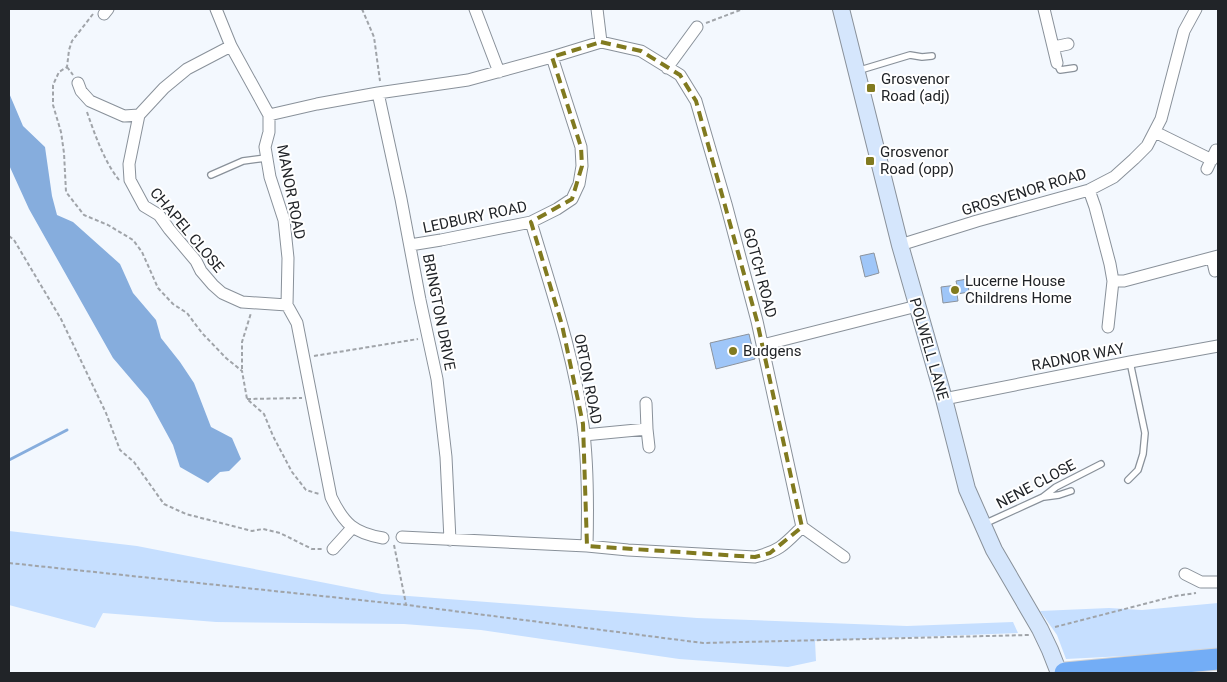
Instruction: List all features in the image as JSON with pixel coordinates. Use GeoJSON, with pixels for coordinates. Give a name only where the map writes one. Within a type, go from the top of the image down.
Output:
{"type":"FeatureCollection","features":[{"type":"Feature","properties":{"kind":"highway"},"geometry":{"type":"LineString","coordinates":[[1065,673],[1218,660]]}},
{"type":"Feature","properties":{"kind":"street"},"geometry":{"type":"LineString","coordinates":[[216,9],[231,46],[269,115],[378,93],[468,80],[552,58],[601,42],[597,9]]}},
{"type":"Feature","properties":{"kind":"street"},"geometry":{"type":"LineString","coordinates":[[475,9],[499,72]]}},
{"type":"Feature","properties":{"kind":"street","name":"POLWELL LANE"},"geometry":{"type":"LineString","coordinates":[[841,9],[900,245],[944,399],[967,489],[994,550],[1050,650],[1058,673]]}},
{"type":"Feature","properties":{"kind":"street"},"geometry":{"type":"LineString","coordinates":[[1044,9],[1057,63]]}},
{"type":"Feature","properties":{"kind":"street","name":"GROSVENOR ROAD"},"geometry":{"type":"LineString","coordinates":[[900,245],[977,221],[1089,190],[1114,177],[1147,146],[1161,120],[1184,32],[1196,9]]}},
{"type":"Feature","properties":{"kind":"street"},"geometry":{"type":"LineString","coordinates":[[667,68],[696,27]]}},
{"type":"Feature","properties":{"kind":"street","name":"GOTCH ROAD"},"geometry":{"type":"LineString","coordinates":[[601,42],[641,51],[680,75],[696,101],[757,321],[802,527]]}},
{"type":"Feature","properties":{"kind":"street"},"geometry":{"type":"LineString","coordinates":[[1054,47],[1068,44]]}},
{"type":"Feature","properties":{"kind":"street"},"geometry":{"type":"LineString","coordinates":[[80,87],[90,101],[124,116],[139,115],[164,88],[188,69],[231,46]]}},
{"type":"Feature","properties":{"kind":"street","name":"LEDBURY ROAD"},"geometry":{"type":"LineString","coordinates":[[410,245],[531,222],[557,210],[572,199],[579,184],[582,166],[581,147],[552,58]]}},
{"type":"Feature","properties":{"kind":"street","name":"BRINGTON DRIVE"},"geometry":{"type":"LineString","coordinates":[[378,93],[437,379],[446,457],[450,540]]}},
{"type":"Feature","properties":{"kind":"street","name":"CHAPEL CLOSE"},"geometry":{"type":"LineString","coordinates":[[139,115],[129,164],[130,180],[144,206],[159,215],[196,261],[201,271],[222,293],[242,302],[287,305]]}},
{"type":"Feature","properties":{"kind":"street","name":"MANOR ROAD"},"geometry":{"type":"LineString","coordinates":[[269,115],[269,132],[265,147],[266,158],[284,220],[288,258],[287,305],[297,323],[331,497],[343,518],[352,528]]}},
{"type":"Feature","properties":{"kind":"street"},"geometry":{"type":"LineString","coordinates":[[1155,132],[1212,160]]}},
{"type":"Feature","properties":{"kind":"street"},"geometry":{"type":"LineString","coordinates":[[1089,190],[1113,281],[1108,327]]}},
{"type":"Feature","properties":{"kind":"street","name":"ORTON ROAD"},"geometry":{"type":"LineString","coordinates":[[531,222],[562,325],[572,367],[584,435],[588,513],[587,546]]}},
{"type":"Feature","properties":{"kind":"street"},"geometry":{"type":"LineString","coordinates":[[1113,281],[1124,281],[1215,257],[1215,271]]}},
{"type":"Feature","properties":{"kind":"street"},"geometry":{"type":"LineString","coordinates":[[762,345],[917,306]]}},
{"type":"Feature","properties":{"kind":"street","name":"RADNOR WAY"},"geometry":{"type":"LineString","coordinates":[[944,399],[1218,346]]}},
{"type":"Feature","properties":{"kind":"street"},"geometry":{"type":"LineString","coordinates":[[646,403],[650,447]]}},
{"type":"Feature","properties":{"kind":"street"},"geometry":{"type":"LineString","coordinates":[[584,435],[647,429]]}},
{"type":"Feature","properties":{"kind":"street"},"geometry":{"type":"LineString","coordinates":[[333,549],[352,528],[369,536],[393,539],[587,546],[628,550],[756,556],[770,553],[782,546],[802,527],[844,557]]}},
{"type":"Feature","properties":{"kind":"street"},"geometry":{"type":"LineString","coordinates":[[1185,574],[1201,582],[1218,582]]}},
{"type":"Feature","properties":{"kind":"lane"},"geometry":{"type":"LineString","coordinates":[[857,71],[910,55],[932,56]]}},
{"type":"Feature","properties":{"kind":"lane"},"geometry":{"type":"LineString","coordinates":[[1057,63],[1060,70],[1074,68]]}},
{"type":"Feature","properties":{"kind":"lane"},"geometry":{"type":"LineString","coordinates":[[211,175],[243,161],[266,158]]}},
{"type":"Feature","properties":{"kind":"lane"},"geometry":{"type":"LineString","coordinates":[[1128,480],[1138,470],[1144,433],[1130,362]]}},
{"type":"Feature","properties":{"kind":"lane","name":"NENE CLOSE"},"geometry":{"type":"LineString","coordinates":[[982,525],[1043,497],[1056,487],[1101,464]]}},
{"type":"Feature","properties":{"kind":"lane"},"geometry":{"type":"LineString","coordinates":[[1043,497],[1059,495],[1070,491]]}},
{"type":"Feature","properties":{"kind":"path"},"geometry":{"type":"LineString","coordinates":[[106,11],[96,9],[72,42],[67,67],[59,72],[53,85],[53,104],[61,132],[64,153],[66,192],[84,214],[108,225],[133,240],[142,252],[158,288],[173,304],[188,313],[202,333],[226,358],[242,371]]}},
{"type":"Feature","properties":{"kind":"path"},"geometry":{"type":"LineString","coordinates":[[362,9],[374,37],[380,83],[378,93]]}},
{"type":"Feature","properties":{"kind":"path"},"geometry":{"type":"LineString","coordinates":[[696,27],[743,9]]}},
{"type":"Feature","properties":{"kind":"path"},"geometry":{"type":"LineString","coordinates":[[80,87],[94,132],[105,157],[117,178],[125,186],[134,188]]}},
{"type":"Feature","properties":{"kind":"path"},"geometry":{"type":"LineString","coordinates":[[9,236],[14,240],[61,319],[106,413],[120,450],[134,462],[164,504],[186,514],[252,531],[263,529],[280,533],[312,548],[333,549]]}},
{"type":"Feature","properties":{"kind":"path"},"geometry":{"type":"LineString","coordinates":[[254,304],[242,342],[242,371],[247,399],[264,414],[272,436],[292,472],[306,490],[331,497]]}},
{"type":"Feature","properties":{"kind":"path"},"geometry":{"type":"LineString","coordinates":[[304,358],[428,337]]}},
{"type":"Feature","properties":{"kind":"path"},"geometry":{"type":"LineString","coordinates":[[247,399],[312,397]]}},
{"type":"Feature","properties":{"kind":"path"},"geometry":{"type":"LineString","coordinates":[[393,539],[407,605]]}},
{"type":"Feature","properties":{"kind":"path"},"geometry":{"type":"LineString","coordinates":[[9,563],[407,605],[703,644],[1040,634],[1175,596],[1199,592]]}},
{"type":"Feature","properties":{"kind":"highlighted area"},"geometry":{"type":"Polygon","coordinates":[[[601,42],[641,51],[680,75],[696,101],[757,321],[802,527],[770,553],[755,557],[587,546],[583,424],[562,325],[531,222],[572,199],[582,166],[581,147],[552,57],[601,42]]]}},
{"type":"Feature","properties":{"kind":"shaded area"},"geometry":{"type":"Polygon","coordinates":[[[9,93],[23,126],[45,147],[52,196],[57,215],[73,222],[120,264],[133,293],[156,320],[161,338],[194,383],[211,427],[232,438],[241,459],[229,471],[220,472],[208,483],[180,467],[173,445],[148,399],[113,358],[29,209],[9,165],[9,93]]]}},
{"type":"Feature","properties":{"kind":"shaded area"},"geometry":{"type":"Polygon","coordinates":[[[9,531],[137,546],[382,594],[697,618],[907,626],[1013,622],[1018,633],[815,641],[816,661],[788,667],[679,659],[481,630],[404,624],[216,622],[103,613],[95,628],[9,605],[9,531]]]}},
{"type":"Feature","properties":{"kind":"shaded area"},"geometry":{"type":"Polygon","coordinates":[[[1218,603],[1218,648],[1184,653],[1066,659],[1057,635],[1040,611],[1109,608],[1142,610],[1218,603]]]}},
{"type":"Feature","properties":{"kind":"building"},"geometry":{"type":"Polygon","coordinates":[[[874,253],[879,273],[865,277],[860,256],[874,253]]]}},
{"type":"Feature","properties":{"kind":"building","name":"Lucerne House Childrens Home"},"geometry":{"type":"Polygon","coordinates":[[[967,279],[969,292],[957,294],[958,301],[943,303],[941,287],[957,285],[956,281],[967,279]]]}},
{"type":"Feature","properties":{"kind":"building","name":"Budgens"},"geometry":{"type":"Polygon","coordinates":[[[749,334],[755,359],[716,369],[710,343],[749,334]]]}},
{"type":"Feature","properties":{"kind":"waterway"},"geometry":{"type":"LineString","coordinates":[[9,460],[67,430]]}},
{"type":"Feature","properties":{"kind":"place","name":"Grosvenor Road (adj)"},"geometry":{"type":"Point","coordinates":[871,88]}},
{"type":"Feature","properties":{"kind":"place","name":"Grosvenor Road (opp)"},"geometry":{"type":"Point","coordinates":[870,161]}},
{"type":"Feature","properties":{"kind":"place","name":"Lucerne House Childrens Home"},"geometry":{"type":"Point","coordinates":[955,290]}},
{"type":"Feature","properties":{"kind":"place","name":"Budgens"},"geometry":{"type":"Point","coordinates":[733,351]}}]}
